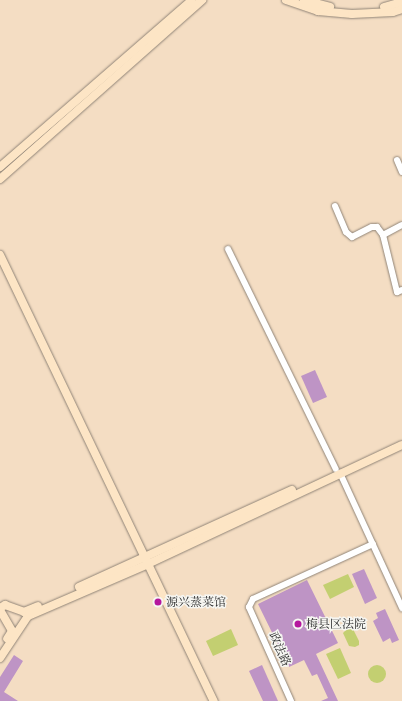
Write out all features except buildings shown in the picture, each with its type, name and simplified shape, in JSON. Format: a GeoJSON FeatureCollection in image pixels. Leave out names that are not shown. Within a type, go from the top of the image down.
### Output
{"type":"FeatureCollection","features":[{"type":"Feature","properties":{"kind":"street"},"geometry":{"type":"LineString","coordinates":[[2,164],[192,0]]}},
{"type":"Feature","properties":{"kind":"street"},"geometry":{"type":"LineString","coordinates":[[0,188],[1,179],[202,0]]}},
{"type":"Feature","properties":{"kind":"street"},"geometry":{"type":"LineString","coordinates":[[286,0],[318,11],[359,14],[393,12],[402,9]]}},
{"type":"Feature","properties":{"kind":"street"},"geometry":{"type":"LineString","coordinates":[[304,0],[321,6],[349,8],[391,7],[402,2]]}},
{"type":"Feature","properties":{"kind":"street"},"geometry":{"type":"LineString","coordinates":[[397,160],[402,172]]}},
{"type":"Feature","properties":{"kind":"street"},"geometry":{"type":"LineString","coordinates":[[335,206],[346,232],[352,237],[372,227],[377,227],[383,235],[397,292],[402,290]]}},
{"type":"Feature","properties":{"kind":"street"},"geometry":{"type":"LineString","coordinates":[[383,235],[402,225]]}},
{"type":"Feature","properties":{"kind":"street"},"geometry":{"type":"LineString","coordinates":[[228,248],[338,471],[402,608]]}},
{"type":"Feature","properties":{"kind":"street"},"geometry":{"type":"LineString","coordinates":[[0,255],[214,701]]}},
{"type":"Feature","properties":{"kind":"street"},"geometry":{"type":"LineString","coordinates":[[0,658],[28,616],[338,471],[402,439]]}},
{"type":"Feature","properties":{"kind":"street"},"geometry":{"type":"LineString","coordinates":[[338,471],[402,445]]}},
{"type":"Feature","properties":{"kind":"street","name":"政法路"},"geometry":{"type":"LineString","coordinates":[[291,701],[249,607],[253,600],[261,594],[373,544]]}},
{"type":"Feature","properties":{"kind":"street"},"geometry":{"type":"LineString","coordinates":[[0,649],[12,631],[0,609],[5,605],[24,612],[146,561]]}},
{"type":"Feature","properties":{"kind":"green space"},"geometry":{"type":"Polygon","coordinates":[[[348,574],[354,587],[330,599],[323,585],[348,574]]]}},
{"type":"Feature","properties":{"kind":"green space"},"geometry":{"type":"Polygon","coordinates":[[[349,627],[353,629],[359,641],[359,645],[355,647],[349,646],[343,633],[349,627]]]}},
{"type":"Feature","properties":{"kind":"green space"},"geometry":{"type":"Polygon","coordinates":[[[231,629],[238,645],[213,656],[206,641],[231,629]]]}},
{"type":"Feature","properties":{"kind":"green space"},"geometry":{"type":"Polygon","coordinates":[[[340,648],[351,673],[338,679],[326,654],[340,648]]]}},
{"type":"Feature","properties":{"kind":"green space"},"geometry":{"type":"Polygon","coordinates":[[[377,665],[383,668],[386,674],[383,680],[377,683],[371,680],[368,674],[371,668],[377,665]]]}},
{"type":"Feature","properties":{"kind":"place","name":"源兴蒸菜馆"},"geometry":{"type":"Point","coordinates":[158,602]}},
{"type":"Feature","properties":{"kind":"place","name":"梅县区法院"},"geometry":{"type":"Point","coordinates":[298,624]}}]}
